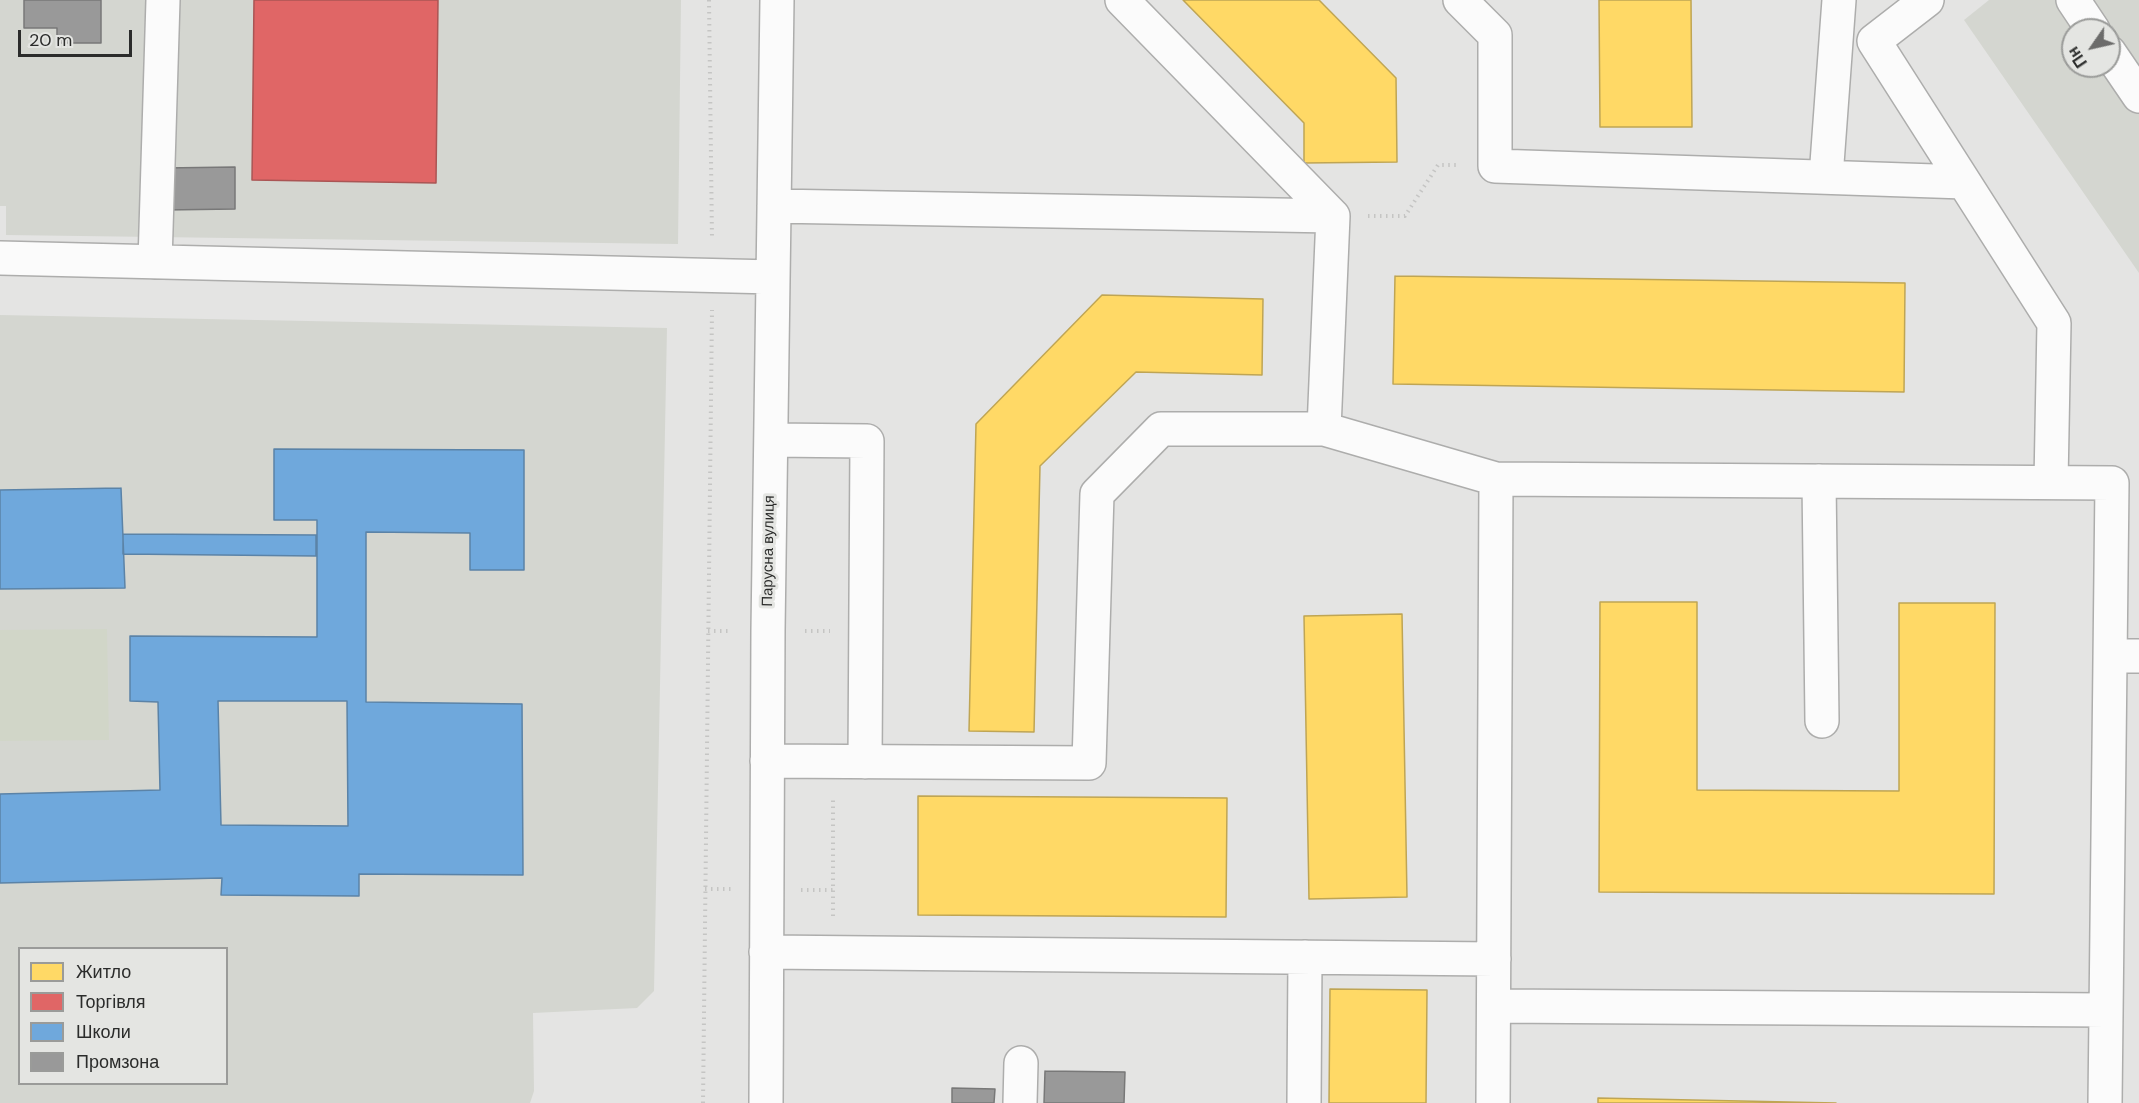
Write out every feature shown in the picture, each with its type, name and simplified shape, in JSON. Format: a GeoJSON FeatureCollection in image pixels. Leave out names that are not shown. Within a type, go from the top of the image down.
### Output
{"type":"FeatureCollection","features":[{"type":"Feature","properties":{"kind":"street"},"geometry":{"type":"LineString","coordinates":[[155,262],[163,0]]}},
{"type":"Feature","properties":{"kind":"street","name":"Парусна вулиця"},"geometry":{"type":"LineString","coordinates":[[766,1103],[767,761],[777,0]]}},
{"type":"Feature","properties":{"kind":"street"},"geometry":{"type":"LineString","coordinates":[[1122,0],[1333,216],[1324,429]]}},
{"type":"Feature","properties":{"kind":"street"},"geometry":{"type":"LineString","coordinates":[[1460,0],[1495,35],[1495,166],[1964,182]]}},
{"type":"Feature","properties":{"kind":"street"},"geometry":{"type":"LineString","coordinates":[[1826,177],[1839,0]]}},
{"type":"Feature","properties":{"kind":"street"},"geometry":{"type":"LineString","coordinates":[[1927,0],[1874,41],[2054,323],[2051,482]]}},
{"type":"Feature","properties":{"kind":"street"},"geometry":{"type":"LineString","coordinates":[[2073,0],[2086,18]]}},
{"type":"Feature","properties":{"kind":"street"},"geometry":{"type":"LineString","coordinates":[[2121,70],[2139,96]]}},
{"type":"Feature","properties":{"kind":"street"},"geometry":{"type":"LineString","coordinates":[[774,206],[1333,216]]}},
{"type":"Feature","properties":{"kind":"street"},"geometry":{"type":"LineString","coordinates":[[0,258],[773,276]]}},
{"type":"Feature","properties":{"kind":"street"},"geometry":{"type":"LineString","coordinates":[[767,761],[1089,764],[1097,494],[1161,429],[1324,429],[1496,479],[2112,483],[2125,656],[2106,1010],[2105,1103]]}},
{"type":"Feature","properties":{"kind":"street"},"geometry":{"type":"LineString","coordinates":[[771,440],[867,441],[865,762]]}},
{"type":"Feature","properties":{"kind":"street"},"geometry":{"type":"LineString","coordinates":[[1493,1103],[1496,479]]}},
{"type":"Feature","properties":{"kind":"street"},"geometry":{"type":"LineString","coordinates":[[1819,481],[1822,721]]}},
{"type":"Feature","properties":{"kind":"street"},"geometry":{"type":"LineString","coordinates":[[766,951],[1494,959]]}},
{"type":"Feature","properties":{"kind":"street"},"geometry":{"type":"LineString","coordinates":[[1304,1103],[1305,957]]}},
{"type":"Feature","properties":{"kind":"street"},"geometry":{"type":"LineString","coordinates":[[1494,1006],[2106,1010]]}},
{"type":"Feature","properties":{"kind":"street"},"geometry":{"type":"LineString","coordinates":[[1020,1103],[1021,1063]]}},
{"type":"Feature","properties":{"kind":"path"},"geometry":{"type":"LineString","coordinates":[[703,1103],[712,275],[709,0]]}},
{"type":"Feature","properties":{"kind":"path"},"geometry":{"type":"LineString","coordinates":[[1333,216],[1406,216],[1438,165],[1495,166]]}},
{"type":"Feature","properties":{"kind":"path"},"geometry":{"type":"LineString","coordinates":[[832,952],[833,762]]}},
{"type":"Feature","properties":{"kind":"shaded area"},"geometry":{"type":"Polygon","coordinates":[[[0,0],[681,0],[678,244],[6,235],[6,206],[0,206],[0,0]]]}},
{"type":"Feature","properties":{"kind":"shaded area"},"geometry":{"type":"Polygon","coordinates":[[[1989,0],[2139,0],[2139,273],[1964,20],[1989,0]]]}},
{"type":"Feature","properties":{"kind":"shaded area"},"geometry":{"type":"Polygon","coordinates":[[[0,315],[667,328],[654,991],[637,1008],[533,1013],[534,1091],[530,1103],[0,1103],[0,315]]]}},
{"type":"Feature","properties":{"kind":"shaded area"},"geometry":{"type":"Polygon","coordinates":[[[107,629],[109,740],[0,741],[0,630],[107,629]]]}},
{"type":"Feature","properties":{"kind":"building: Житло"},"geometry":{"type":"Polygon","coordinates":[[[1183,0],[1319,0],[1396,78],[1397,162],[1304,163],[1304,123],[1183,0]]]}},
{"type":"Feature","properties":{"kind":"building: Житло"},"geometry":{"type":"Polygon","coordinates":[[[1599,0],[1691,0],[1692,127],[1600,127],[1599,0]]]}},
{"type":"Feature","properties":{"kind":"building: Житло"},"geometry":{"type":"Polygon","coordinates":[[[1395,276],[1905,283],[1904,392],[1393,384],[1395,276]]]}},
{"type":"Feature","properties":{"kind":"building: Житло"},"geometry":{"type":"Polygon","coordinates":[[[1102,295],[1263,299],[1262,375],[1136,372],[1040,466],[1034,732],[969,731],[976,424],[1102,295]]]}},
{"type":"Feature","properties":{"kind":"building: Житло"},"geometry":{"type":"Polygon","coordinates":[[[1600,602],[1697,602],[1697,790],[1899,791],[1899,603],[1995,603],[1994,894],[1599,892],[1600,602]]]}},
{"type":"Feature","properties":{"kind":"building: Житло"},"geometry":{"type":"Polygon","coordinates":[[[1402,614],[1407,897],[1309,899],[1304,616],[1402,614]]]}},
{"type":"Feature","properties":{"kind":"building: Житло"},"geometry":{"type":"Polygon","coordinates":[[[918,796],[1227,798],[1226,917],[918,915],[918,796]]]}},
{"type":"Feature","properties":{"kind":"building: Житло"},"geometry":{"type":"Polygon","coordinates":[[[1330,989],[1427,990],[1426,1103],[1329,1103],[1330,989]]]}},
{"type":"Feature","properties":{"kind":"building: Житло"},"geometry":{"type":"Polygon","coordinates":[[[1598,1098],[1836,1103],[1598,1103],[1598,1098]]]}},
{"type":"Feature","properties":{"kind":"building: Торгівля"},"geometry":{"type":"Polygon","coordinates":[[[254,0],[438,0],[436,183],[252,180],[254,0]]]}},
{"type":"Feature","properties":{"kind":"building: Школи"},"geometry":{"type":"Polygon","coordinates":[[[274,449],[524,450],[524,570],[470,570],[470,533],[366,532],[366,702],[522,704],[523,875],[359,874],[359,896],[221,895],[222,878],[0,883],[0,794],[160,790],[158,702],[130,701],[130,636],[317,637],[317,520],[274,520],[274,449]],[[218,701],[221,825],[348,826],[347,701],[218,701]]]}},
{"type":"Feature","properties":{"kind":"building: Школи"},"geometry":{"type":"Polygon","coordinates":[[[121,488],[125,588],[0,589],[0,490],[121,488]]]}},
{"type":"Feature","properties":{"kind":"building: Школи"},"geometry":{"type":"Polygon","coordinates":[[[123,534],[316,535],[316,556],[123,554],[123,534]]]}},
{"type":"Feature","properties":{"kind":"building: Промзона"},"geometry":{"type":"Polygon","coordinates":[[[24,0],[101,0],[101,43],[57,43],[57,28],[24,28],[24,0]]]}},
{"type":"Feature","properties":{"kind":"building: Промзона"},"geometry":{"type":"Polygon","coordinates":[[[235,167],[235,209],[164,210],[164,168],[235,167]]]}},
{"type":"Feature","properties":{"kind":"building: Промзона"},"geometry":{"type":"Polygon","coordinates":[[[1045,1071],[1125,1072],[1124,1103],[1044,1103],[1045,1071]]]}},
{"type":"Feature","properties":{"kind":"building: Промзона"},"geometry":{"type":"Polygon","coordinates":[[[952,1088],[995,1089],[994,1103],[952,1103],[952,1088]]]}}]}
